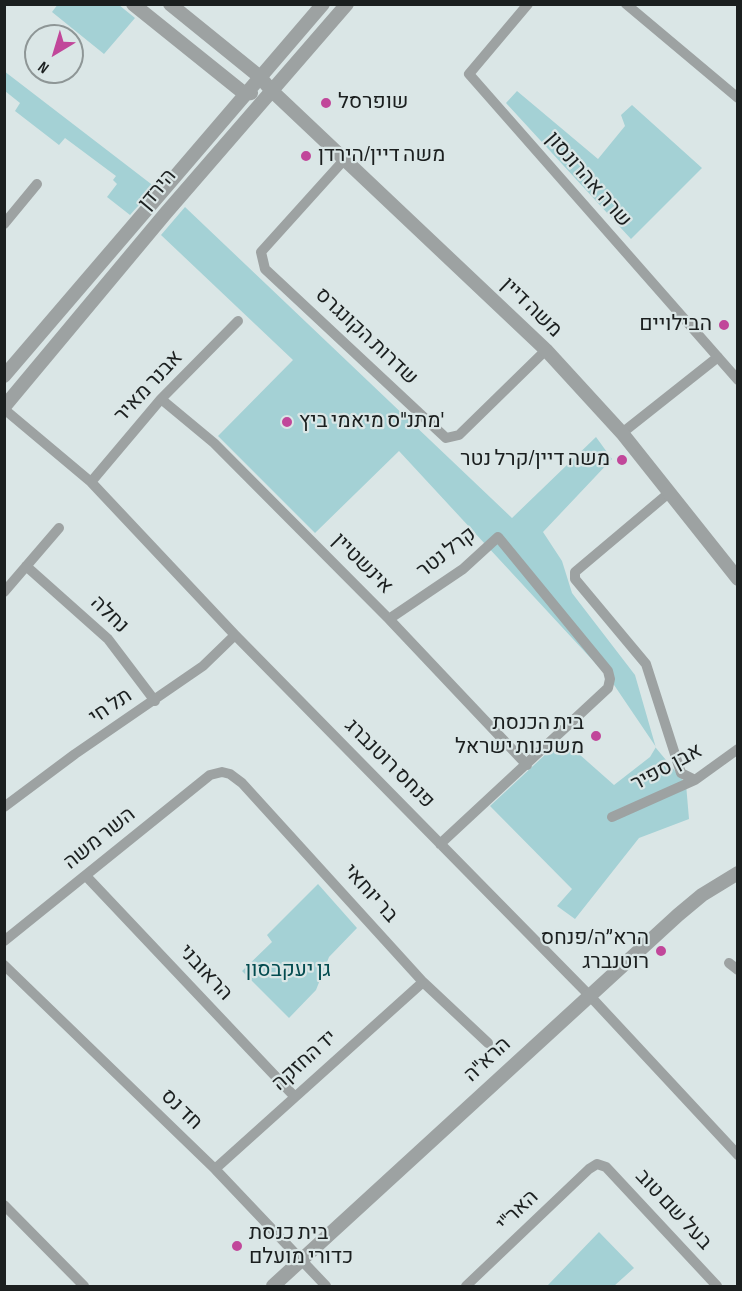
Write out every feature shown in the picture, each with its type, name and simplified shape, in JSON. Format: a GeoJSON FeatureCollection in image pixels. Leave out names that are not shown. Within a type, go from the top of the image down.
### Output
{"type":"FeatureCollection","features":[{"type":"Feature","properties":{"kind":"street"},"geometry":{"type":"LineString","coordinates":[[133,4],[244,94],[271,90]]}},
{"type":"Feature","properties":{"kind":"street","name":"משה דיין"},"geometry":{"type":"LineString","coordinates":[[170,4],[260,77],[344,160],[546,350],[622,433],[738,579]]}},
{"type":"Feature","properties":{"kind":"street","name":"הירדן"},"geometry":{"type":"LineString","coordinates":[[4,376],[323,4]]}},
{"type":"Feature","properties":{"kind":"street","name":"הירדן"},"geometry":{"type":"LineString","coordinates":[[4,408],[271,90],[347,4]]}},
{"type":"Feature","properties":{"kind":"street","name":"שרה אהרונסון"},"geometry":{"type":"LineString","coordinates":[[528,4],[469,74],[738,380]]}},
{"type":"Feature","properties":{"kind":"street"},"geometry":{"type":"LineString","coordinates":[[626,4],[738,98]]}},
{"type":"Feature","properties":{"kind":"street","name":"שדרות הקונגרס"},"geometry":{"type":"LineString","coordinates":[[344,160],[261,252],[265,269],[273,277],[446,438],[459,435],[546,350]]}},
{"type":"Feature","properties":{"kind":"street"},"geometry":{"type":"LineString","coordinates":[[4,224],[37,184]]}},
{"type":"Feature","properties":{"kind":"street","name":"אבנר מאיר"},"geometry":{"type":"LineString","coordinates":[[91,482],[161,399],[238,321]]}},
{"type":"Feature","properties":{"kind":"street"},"geometry":{"type":"LineString","coordinates":[[622,433],[718,357]]}},
{"type":"Feature","properties":{"kind":"street","name":"אינשטיין"},"geometry":{"type":"LineString","coordinates":[[161,399],[214,443],[389,619],[527,765]]}},
{"type":"Feature","properties":{"kind":"street","name":"פנחס רוטנברג"},"geometry":{"type":"LineString","coordinates":[[4,408],[91,482],[235,635],[589,995],[738,1155]]}},
{"type":"Feature","properties":{"kind":"street"},"geometry":{"type":"LineString","coordinates":[[670,492],[574,572],[575,579],[646,664],[681,773],[695,780]]}},
{"type":"Feature","properties":{"kind":"street"},"geometry":{"type":"LineString","coordinates":[[4,592],[59,528]]}},
{"type":"Feature","properties":{"kind":"street","name":"קרל נטר"},"geometry":{"type":"LineString","coordinates":[[389,619],[462,569],[498,537],[608,670],[610,679],[608,688],[527,765]]}},
{"type":"Feature","properties":{"kind":"street","name":"נחלה"},"geometry":{"type":"LineString","coordinates":[[26,566],[108,639],[155,701]]}},
{"type":"Feature","properties":{"kind":"street","name":"תל חי"},"geometry":{"type":"LineString","coordinates":[[4,807],[75,754],[155,701],[202,666],[235,635]]}},
{"type":"Feature","properties":{"kind":"street","name":"אבן ספיר"},"geometry":{"type":"LineString","coordinates":[[612,817],[695,780],[738,749]]}},
{"type":"Feature","properties":{"kind":"street"},"geometry":{"type":"LineString","coordinates":[[440,844],[527,765]]}},
{"type":"Feature","properties":{"kind":"street","name":"השר משה"},"geometry":{"type":"LineString","coordinates":[[4,941],[210,775],[222,772]]}},
{"type":"Feature","properties":{"kind":"street","name":"בר יוחאי"},"geometry":{"type":"LineString","coordinates":[[222,772],[230,774],[242,783],[423,982],[488,1043]]}},
{"type":"Feature","properties":{"kind":"street","name":"הרא\"ה"},"geometry":{"type":"LineString","coordinates":[[273,1287],[589,995],[702,895],[738,873]]}},
{"type":"Feature","properties":{"kind":"street","name":"הראובני"},"geometry":{"type":"LineString","coordinates":[[86,876],[295,1096]]}},
{"type":"Feature","properties":{"kind":"street","name":"חד נס"},"geometry":{"type":"LineString","coordinates":[[4,964],[215,1169],[327,1287]]}},
{"type":"Feature","properties":{"kind":"street","name":"יד החזקה"},"geometry":{"type":"LineString","coordinates":[[215,1169],[423,982]]}},
{"type":"Feature","properties":{"kind":"street","name":"האר\"י"},"geometry":{"type":"LineString","coordinates":[[466,1287],[589,1169],[597,1164]]}},
{"type":"Feature","properties":{"kind":"street","name":"בעל שם טוב"},"geometry":{"type":"LineString","coordinates":[[597,1164],[606,1167],[717,1287]]}},
{"type":"Feature","properties":{"kind":"street"},"geometry":{"type":"LineString","coordinates":[[4,1205],[84,1287]]}},
{"type":"Feature","properties":{"kind":"street"},"geometry":{"type":"LineString","coordinates":[[476,1278],[484,1287]]}},
{"type":"Feature","properties":{"kind":"green space"},"geometry":{"type":"Polygon","coordinates":[[[58,4],[119,5],[135,18],[104,54],[84,38],[84,24],[67,24],[52,12],[58,4]]]}},
{"type":"Feature","properties":{"kind":"green space"},"geometry":{"type":"Polygon","coordinates":[[[4,71],[155,187],[130,215],[107,197],[117,184],[113,180],[116,176],[65,138],[59,145],[15,111],[20,103],[5,91],[4,71]]]}},
{"type":"Feature","properties":{"kind":"green space"},"geometry":{"type":"Polygon","coordinates":[[[517,91],[598,159],[625,126],[621,115],[632,105],[702,168],[631,239],[506,103],[517,91]]]}},
{"type":"Feature","properties":{"kind":"green space"},"geometry":{"type":"Polygon","coordinates":[[[185,207],[512,518],[596,437],[612,459],[543,532],[562,561],[572,593],[635,675],[655,746],[610,679],[399,451],[315,533],[218,436],[293,360],[161,235],[185,207]]]}},
{"type":"Feature","properties":{"kind":"green space"},"geometry":{"type":"Polygon","coordinates":[[[562,739],[614,785],[650,757],[656,747],[686,784],[689,819],[639,838],[575,919],[557,906],[572,889],[490,806],[562,739]]]}},
{"type":"Feature","properties":{"kind":"green space","name":"גן יעקבסון"},"geometry":{"type":"Polygon","coordinates":[[[318,884],[357,928],[329,957],[316,990],[289,1018],[242,971],[272,942],[267,935],[318,884]]]}},
{"type":"Feature","properties":{"kind":"green space"},"geometry":{"type":"Polygon","coordinates":[[[599,1232],[634,1268],[614,1286],[548,1285],[599,1232]]]}},
{"type":"Feature","properties":{"kind":"place","name":"שופרסל"},"geometry":{"type":"Point","coordinates":[326,103]}},
{"type":"Feature","properties":{"kind":"place","name":"משה דיין/הירדן"},"geometry":{"type":"Point","coordinates":[306,156]}},
{"type":"Feature","properties":{"kind":"place","name":"הבילויים"},"geometry":{"type":"Point","coordinates":[724,325]}},
{"type":"Feature","properties":{"kind":"place","name":"מתנ\"ס מיאמי ביץ'"},"geometry":{"type":"Point","coordinates":[287,422]}},
{"type":"Feature","properties":{"kind":"place","name":"משה דיין/קרל נטר"},"geometry":{"type":"Point","coordinates":[622,460]}},
{"type":"Feature","properties":{"kind":"place","name":"בית הכנסת משכנות ישראל"},"geometry":{"type":"Point","coordinates":[596,736]}},
{"type":"Feature","properties":{"kind":"place","name":"הרא״ה/פנחס רוטנברג"},"geometry":{"type":"Point","coordinates":[661,951]}},
{"type":"Feature","properties":{"kind":"place","name":"בית כנסת כדורי מועלם"},"geometry":{"type":"Point","coordinates":[237,1246]}}]}
